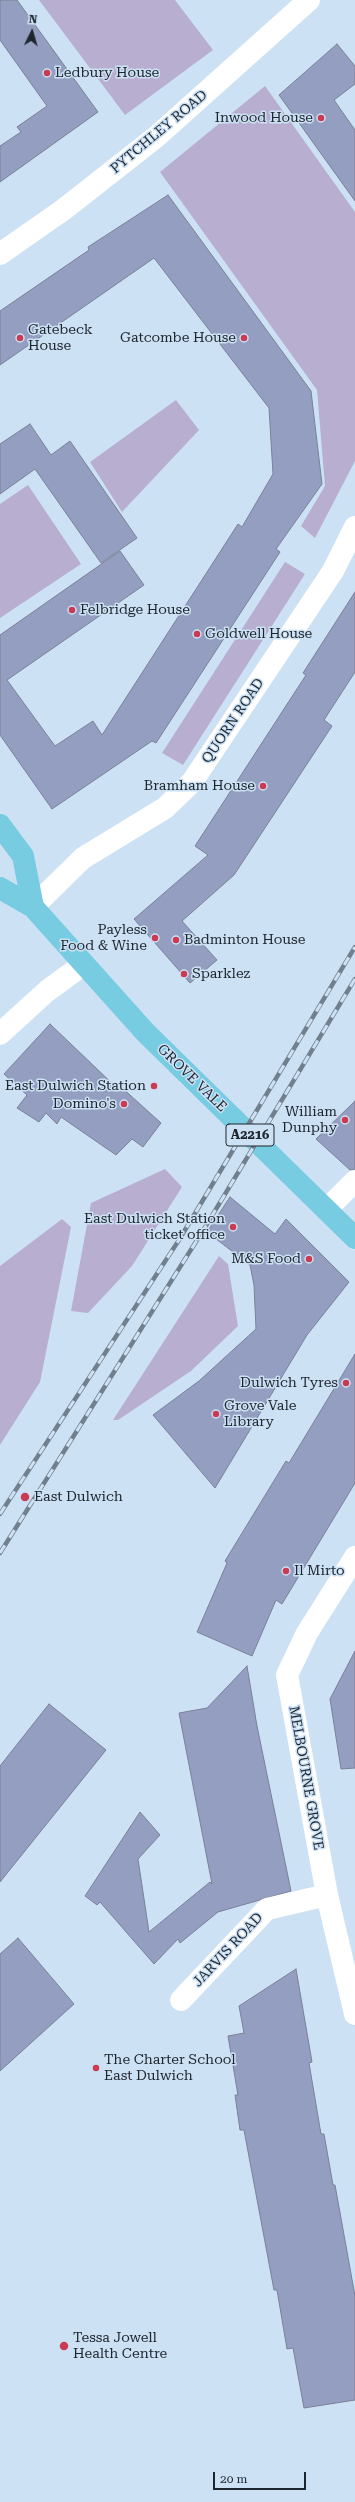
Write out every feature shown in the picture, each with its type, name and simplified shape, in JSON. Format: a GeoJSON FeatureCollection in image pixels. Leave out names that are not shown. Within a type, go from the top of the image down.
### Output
{"type":"FeatureCollection","features":[{"type":"Feature","properties":{"kind":"main road"},"geometry":{"type":"LineString","coordinates":[[0,825],[23,856],[33,907]]}},
{"type":"Feature","properties":{"kind":"main road","name":"A2216"},"geometry":{"type":"LineString","coordinates":[[0,888],[33,907],[84,964]]}},
{"type":"Feature","properties":{"kind":"main road","name":"GROVE VALE"},"geometry":{"type":"LineString","coordinates":[[84,964],[145,1032],[182,1070],[326,1208],[355,1238]]}},
{"type":"Feature","properties":{"kind":"street","name":"PYTCHLEY ROAD"},"geometry":{"type":"LineString","coordinates":[[0,254],[63,210],[156,137],[310,0]]}},
{"type":"Feature","properties":{"kind":"street","name":"QUORN ROAD"},"geometry":{"type":"LineString","coordinates":[[33,907],[83,858],[165,808],[192,782],[334,571],[355,528]]}},
{"type":"Feature","properties":{"kind":"street"},"geometry":{"type":"LineString","coordinates":[[0,1034],[47,991],[84,964]]}},
{"type":"Feature","properties":{"kind":"street"},"geometry":{"type":"LineString","coordinates":[[326,1208],[355,1181]]}},
{"type":"Feature","properties":{"kind":"street","name":"MELBOURNE GROVE"},"geometry":{"type":"LineString","coordinates":[[355,1557],[308,1633],[287,1675],[327,1895],[355,2014]]}},
{"type":"Feature","properties":{"kind":"street","name":"JARVIS ROAD"},"geometry":{"type":"LineString","coordinates":[[181,2000],[267,1909],[327,1895]]}},
{"type":"Feature","properties":{"kind":"shaded area"},"geometry":{"type":"Polygon","coordinates":[[[39,0],[175,0],[213,50],[125,115],[39,0]]]}},
{"type":"Feature","properties":{"kind":"shaded area"},"geometry":{"type":"Polygon","coordinates":[[[265,86],[355,212],[355,461],[315,538],[301,526],[325,486],[317,390],[160,172],[265,86]]]}},
{"type":"Feature","properties":{"kind":"shaded area"},"geometry":{"type":"Polygon","coordinates":[[[176,400],[199,430],[122,512],[90,462],[176,400]]]}},
{"type":"Feature","properties":{"kind":"shaded area"},"geometry":{"type":"Polygon","coordinates":[[[28,485],[81,564],[0,618],[0,504],[28,485]]]}},
{"type":"Feature","properties":{"kind":"shaded area"},"geometry":{"type":"Polygon","coordinates":[[[285,562],[305,574],[183,765],[162,753],[285,562]]]}},
{"type":"Feature","properties":{"kind":"shaded area"},"geometry":{"type":"Polygon","coordinates":[[[165,1169],[182,1187],[132,1266],[88,1313],[71,1311],[91,1203],[165,1169]]]}},
{"type":"Feature","properties":{"kind":"shaded area"},"geometry":{"type":"Polygon","coordinates":[[[62,1219],[71,1227],[40,1382],[0,1445],[0,1266],[62,1219]]]}},
{"type":"Feature","properties":{"kind":"shaded area"},"geometry":{"type":"Polygon","coordinates":[[[219,1256],[228,1264],[238,1326],[191,1371],[118,1420],[113,1420],[219,1256]]]}},
{"type":"Feature","properties":{"kind":"building","name":"Ledbury House"},"geometry":{"type":"Polygon","coordinates":[[[0,0],[17,0],[98,112],[0,182],[0,146],[21,132],[17,127],[47,106],[0,40],[0,0]]]}},
{"type":"Feature","properties":{"kind":"building","name":"Inwood House"},"geometry":{"type":"Polygon","coordinates":[[[337,44],[355,66],[355,84],[334,100],[355,130],[355,201],[279,95],[337,44]]]}},
{"type":"Feature","properties":{"kind":"building"},"geometry":{"type":"Polygon","coordinates":[[[168,195],[311,391],[322,484],[276,549],[280,552],[156,743],[152,741],[52,809],[0,735],[0,635],[120,551],[144,585],[7,680],[55,746],[93,721],[102,735],[238,524],[242,527],[273,474],[269,408],[154,258],[0,365],[0,311],[89,250],[88,247],[168,195]]]}},
{"type":"Feature","properties":{"kind":"building"},"geometry":{"type":"Polygon","coordinates":[[[30,424],[51,455],[70,441],[137,538],[101,563],[35,469],[0,494],[0,444],[30,424]]]}},
{"type":"Feature","properties":{"kind":"building"},"geometry":{"type":"Polygon","coordinates":[[[355,592],[355,672],[324,720],[332,726],[234,875],[182,921],[217,960],[190,983],[134,919],[208,855],[195,846],[306,675],[303,673],[355,592]]]}},
{"type":"Feature","properties":{"kind":"building"},"geometry":{"type":"Polygon","coordinates":[[[50,1024],[118,1089],[120,1086],[161,1123],[143,1147],[132,1139],[116,1155],[61,1117],[57,1124],[46,1113],[39,1122],[17,1108],[27,1095],[4,1074],[50,1024]]]}},
{"type":"Feature","properties":{"kind":"building","name":"William Dunphy"},"geometry":{"type":"Polygon","coordinates":[[[355,1101],[355,1169],[350,1170],[316,1139],[355,1101]]]}},
{"type":"Feature","properties":{"kind":"building"},"geometry":{"type":"Polygon","coordinates":[[[230,1197],[275,1234],[286,1219],[349,1282],[307,1335],[215,1488],[153,1415],[199,1381],[256,1329],[254,1285],[250,1265],[207,1232],[230,1197]]]}},
{"type":"Feature","properties":{"kind":"building"},"geometry":{"type":"Polygon","coordinates":[[[355,1354],[355,1483],[282,1604],[276,1600],[252,1656],[197,1632],[227,1563],[225,1561],[286,1461],[289,1463],[355,1354]]]}},
{"type":"Feature","properties":{"kind":"building"},"geometry":{"type":"Polygon","coordinates":[[[355,1651],[355,1768],[341,1769],[330,1699],[355,1651]]]}},
{"type":"Feature","properties":{"kind":"building"},"geometry":{"type":"Polygon","coordinates":[[[247,1666],[257,1726],[291,1891],[218,1912],[180,1943],[178,1939],[154,1964],[100,1902],[97,1905],[85,1896],[140,1812],[160,1835],[138,1859],[149,1932],[210,1882],[212,1884],[179,1713],[207,1708],[247,1666]]]}},
{"type":"Feature","properties":{"kind":"building"},"geometry":{"type":"Polygon","coordinates":[[[49,1704],[106,1750],[0,1882],[0,1766],[49,1704]]]}},
{"type":"Feature","properties":{"kind":"building"},"geometry":{"type":"Polygon","coordinates":[[[18,1938],[74,2004],[0,2071],[0,1954],[18,1938]]]}},
{"type":"Feature","properties":{"kind":"building"},"geometry":{"type":"Polygon","coordinates":[[[296,1969],[312,2062],[309,2063],[321,2134],[324,2134],[333,2185],[335,2185],[355,2296],[355,2400],[304,2408],[293,2348],[287,2349],[277,2290],[274,2290],[244,2130],[240,2130],[235,2095],[238,2095],[228,2036],[244,2033],[239,2006],[296,1969]]]}},
{"type":"Feature","properties":{"kind":"railway"},"geometry":{"type":"LineString","coordinates":[[0,1514],[179,1240],[355,947]]}},
{"type":"Feature","properties":{"kind":"railway"},"geometry":{"type":"LineString","coordinates":[[0,1553],[204,1229],[355,979]]}},
{"type":"Feature","properties":{"kind":"place","name":"Ledbury House"},"geometry":{"type":"Point","coordinates":[47,73]}},
{"type":"Feature","properties":{"kind":"place","name":"Inwood House"},"geometry":{"type":"Point","coordinates":[321,118]}},
{"type":"Feature","properties":{"kind":"place","name":"Gatebeck House"},"geometry":{"type":"Point","coordinates":[20,338]}},
{"type":"Feature","properties":{"kind":"place","name":"Gatcombe House"},"geometry":{"type":"Point","coordinates":[244,338]}},
{"type":"Feature","properties":{"kind":"place","name":"Felbridge House"},"geometry":{"type":"Point","coordinates":[72,610]}},
{"type":"Feature","properties":{"kind":"place","name":"Goldwell House"},"geometry":{"type":"Point","coordinates":[197,634]}},
{"type":"Feature","properties":{"kind":"place","name":"Bramham House"},"geometry":{"type":"Point","coordinates":[263,786]}},
{"type":"Feature","properties":{"kind":"place","name":"Payless Food & Wine"},"geometry":{"type":"Point","coordinates":[155,938]}},
{"type":"Feature","properties":{"kind":"place","name":"Badminton House"},"geometry":{"type":"Point","coordinates":[176,940]}},
{"type":"Feature","properties":{"kind":"place","name":"Sparklez"},"geometry":{"type":"Point","coordinates":[184,974]}},
{"type":"Feature","properties":{"kind":"place","name":"East Dulwich Station"},"geometry":{"type":"Point","coordinates":[154,1086]}},
{"type":"Feature","properties":{"kind":"place","name":"Domino's"},"geometry":{"type":"Point","coordinates":[124,1104]}},
{"type":"Feature","properties":{"kind":"place","name":"William Dunphy"},"geometry":{"type":"Point","coordinates":[345,1120]}},
{"type":"Feature","properties":{"kind":"place","name":"East Dulwich Station ticket office"},"geometry":{"type":"Point","coordinates":[233,1227]}},
{"type":"Feature","properties":{"kind":"place","name":"M&S Food"},"geometry":{"type":"Point","coordinates":[309,1259]}},
{"type":"Feature","properties":{"kind":"place","name":"Dulwich Tyres"},"geometry":{"type":"Point","coordinates":[346,1383]}},
{"type":"Feature","properties":{"kind":"place","name":"Grove Vale Library"},"geometry":{"type":"Point","coordinates":[216,1414]}},
{"type":"Feature","properties":{"kind":"place","name":"East Dulwich"},"geometry":{"type":"Point","coordinates":[25,1497]}},
{"type":"Feature","properties":{"kind":"place","name":"Il Mirto"},"geometry":{"type":"Point","coordinates":[286,1571]}},
{"type":"Feature","properties":{"kind":"place","name":"The Charter School East Dulwich"},"geometry":{"type":"Point","coordinates":[96,2068]}},
{"type":"Feature","properties":{"kind":"place","name":"Tessa Jowell Health Centre"},"geometry":{"type":"Point","coordinates":[64,2346]}}]}
